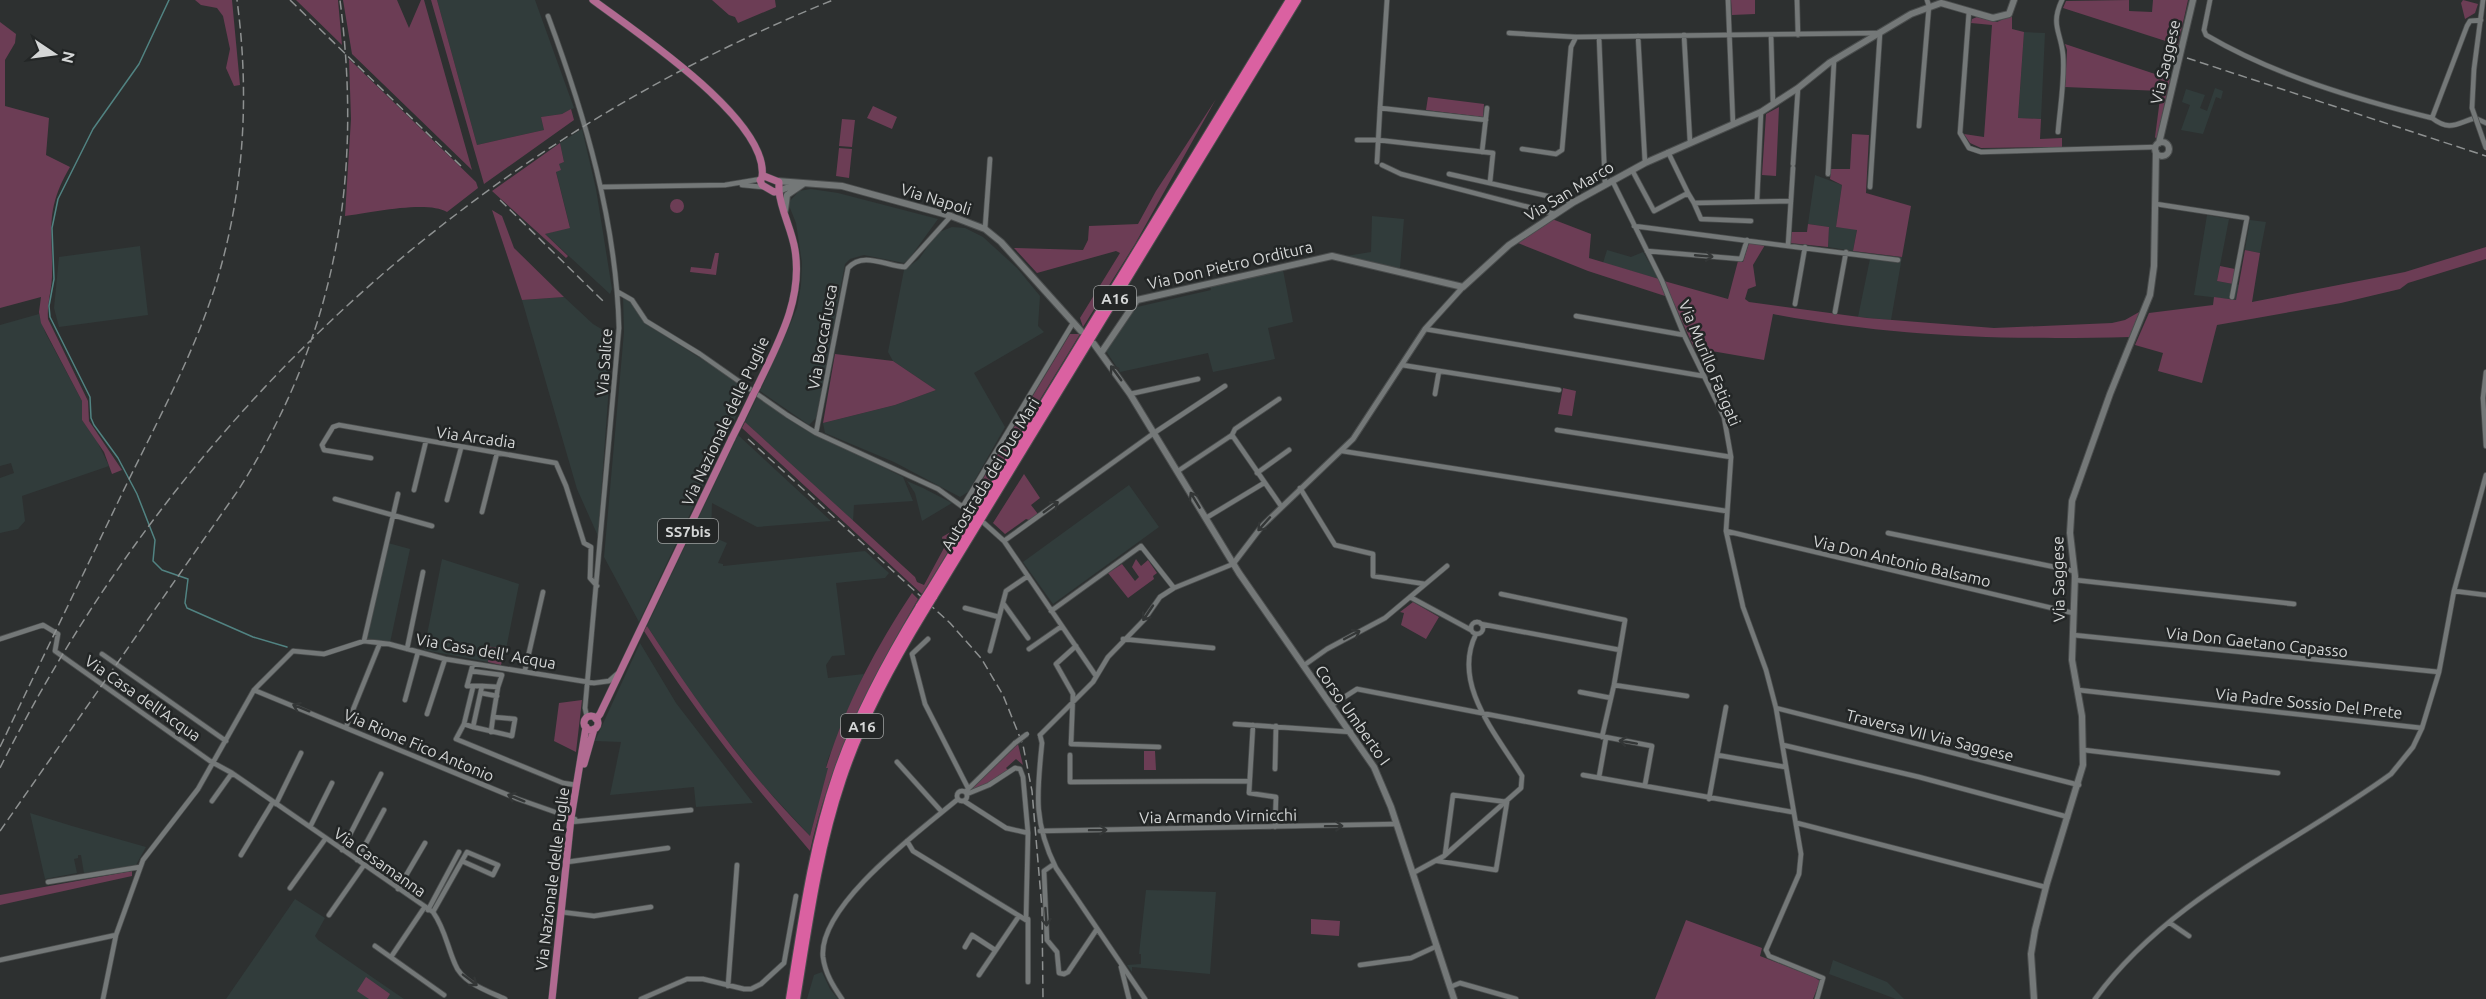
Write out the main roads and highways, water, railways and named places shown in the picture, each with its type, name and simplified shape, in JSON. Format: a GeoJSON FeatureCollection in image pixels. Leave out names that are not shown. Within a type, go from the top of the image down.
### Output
{"type":"FeatureCollection","features":[{"type":"Feature","properties":{"kind":"highway","name":"Autostrada dei Due Mari"},"geometry":{"type":"LineString","coordinates":[[931,594],[1290,0]]}},
{"type":"Feature","properties":{"kind":"highway","name":"Autostrada dei Due Mari"},"geometry":{"type":"LineString","coordinates":[[790,999],[819,848],[836,776],[857,722],[886,662],[931,594],[1297,0]]}},
{"type":"Feature","properties":{"kind":"highway","name":"Autostrada dei Due Mari"},"geometry":{"type":"LineString","coordinates":[[796,999],[815,871]]}},
{"type":"Feature","properties":{"kind":"main road"},"geometry":{"type":"LineString","coordinates":[[593,0],[718,98],[747,134],[760,160],[774,180],[774,190],[760,184],[760,160]]}},
{"type":"Feature","properties":{"kind":"main road"},"geometry":{"type":"LineString","coordinates":[[1928,3],[1941,3],[1998,19],[2009,14],[2014,0]]}},
{"type":"Feature","properties":{"kind":"main road","name":"Via Saggese"},"geometry":{"type":"LineString","coordinates":[[2157,147],[2163,130],[2192,0]]}},
{"type":"Feature","properties":{"kind":"main road","name":"Via San Marco"},"geometry":{"type":"LineString","coordinates":[[1463,287],[1509,245],[1574,202],[1645,163],[1761,112],[1798,88],[1834,60],[1928,3]]}},
{"type":"Feature","properties":{"kind":"main road"},"geometry":{"type":"LineString","coordinates":[[2158,165],[2163,156],[2169,152],[2163,130]]}},
{"type":"Feature","properties":{"kind":"main road"},"geometry":{"type":"LineString","coordinates":[[2157,147],[2168,145]]}},
{"type":"Feature","properties":{"kind":"main road"},"geometry":{"type":"LineString","coordinates":[[2157,147],[2163,156]]}},
{"type":"Feature","properties":{"kind":"main road"},"geometry":{"type":"LineString","coordinates":[[2157,147],[2158,165]]}},
{"type":"Feature","properties":{"kind":"main road","name":"Via Saggese"},"geometry":{"type":"LineString","coordinates":[[2034,999],[2031,954],[2045,887],[2079,785],[2084,750],[2078,690],[2072,660],[2074,571],[2070,533],[2075,488],[2150,295],[2158,165]]}},
{"type":"Feature","properties":{"kind":"main road"},"geometry":{"type":"LineString","coordinates":[[761,178],[774,180]]}},
{"type":"Feature","properties":{"kind":"main road","name":"Via Napoli"},"geometry":{"type":"LineString","coordinates":[[774,180],[842,186],[951,216],[985,229],[1001,242],[1082,332]]}},
{"type":"Feature","properties":{"kind":"main road"},"geometry":{"type":"LineString","coordinates":[[786,213],[787,195],[807,183]]}},
{"type":"Feature","properties":{"kind":"main road","name":"Via Napoli"},"geometry":{"type":"LineString","coordinates":[[774,190],[807,183]]}},
{"type":"Feature","properties":{"kind":"main road","name":"Via Nazionale delle Puglie"},"geometry":{"type":"LineString","coordinates":[[596,719],[788,321],[795,292],[796,256],[786,213],[774,190]]}},
{"type":"Feature","properties":{"kind":"main road","name":"Via Nazionale delle Puglie"},"geometry":{"type":"LineString","coordinates":[[774,190],[788,224]]}},
{"type":"Feature","properties":{"kind":"main road","name":"Via Don Pietro Orditura"},"geometry":{"type":"LineString","coordinates":[[1101,353],[1137,300],[1332,256],[1463,287]]}},
{"type":"Feature","properties":{"kind":"main road"},"geometry":{"type":"LineString","coordinates":[[1094,344],[1101,353]]}},
{"type":"Feature","properties":{"kind":"main road","name":"Corso Umberto I"},"geometry":{"type":"LineString","coordinates":[[1101,353],[1130,394],[1233,564],[1374,767],[1413,873],[1454,999]]}},
{"type":"Feature","properties":{"kind":"main road","name":"SS7bis"},"geometry":{"type":"LineString","coordinates":[[588,717],[596,719],[597,724],[590,728],[584,722],[588,717]]}},
{"type":"Feature","properties":{"kind":"main road","name":"Via Nazionale delle Puglie"},"geometry":{"type":"LineString","coordinates":[[554,999],[576,785],[590,728]]}},
{"type":"Feature","properties":{"kind":"main road","name":"Via Nazionale delle Puglie"},"geometry":{"type":"LineString","coordinates":[[573,820],[590,728]]}},
{"type":"Feature","properties":{"kind":"waterway"},"geometry":{"type":"LineString","coordinates":[[169,0],[139,64],[93,129],[58,199],[52,228],[54,279],[49,306],[50,317],[90,397],[91,418],[94,425],[118,458],[137,494],[155,540],[153,561],[162,570],[188,579],[185,603],[187,608],[253,637],[287,647]]}},
{"type":"Feature","properties":{"kind":"railway"},"geometry":{"type":"LineString","coordinates":[[0,747],[170,396],[195,342],[215,287],[232,217],[242,145],[243,73],[237,0]]}},
{"type":"Feature","properties":{"kind":"railway"},"geometry":{"type":"LineString","coordinates":[[290,0],[461,166]]}},
{"type":"Feature","properties":{"kind":"railway"},"geometry":{"type":"LineString","coordinates":[[0,831],[239,489],[272,431],[299,373],[320,314],[335,254],[344,193],[348,130],[346,66],[340,0]]}},
{"type":"Feature","properties":{"kind":"railway"},"geometry":{"type":"LineString","coordinates":[[0,768],[72,640],[153,520],[245,409],[346,307],[455,215],[573,133],[699,61],[833,0]]}},
{"type":"Feature","properties":{"kind":"railway"},"geometry":{"type":"LineString","coordinates":[[2187,58],[2486,156]]}},
{"type":"Feature","properties":{"kind":"railway"},"geometry":{"type":"LineString","coordinates":[[500,200],[603,301]]}},
{"type":"Feature","properties":{"kind":"railway"},"geometry":{"type":"LineString","coordinates":[[748,439],[950,623],[981,658],[1003,695],[1023,745],[1032,791],[1042,909],[1043,999]]}}]}
